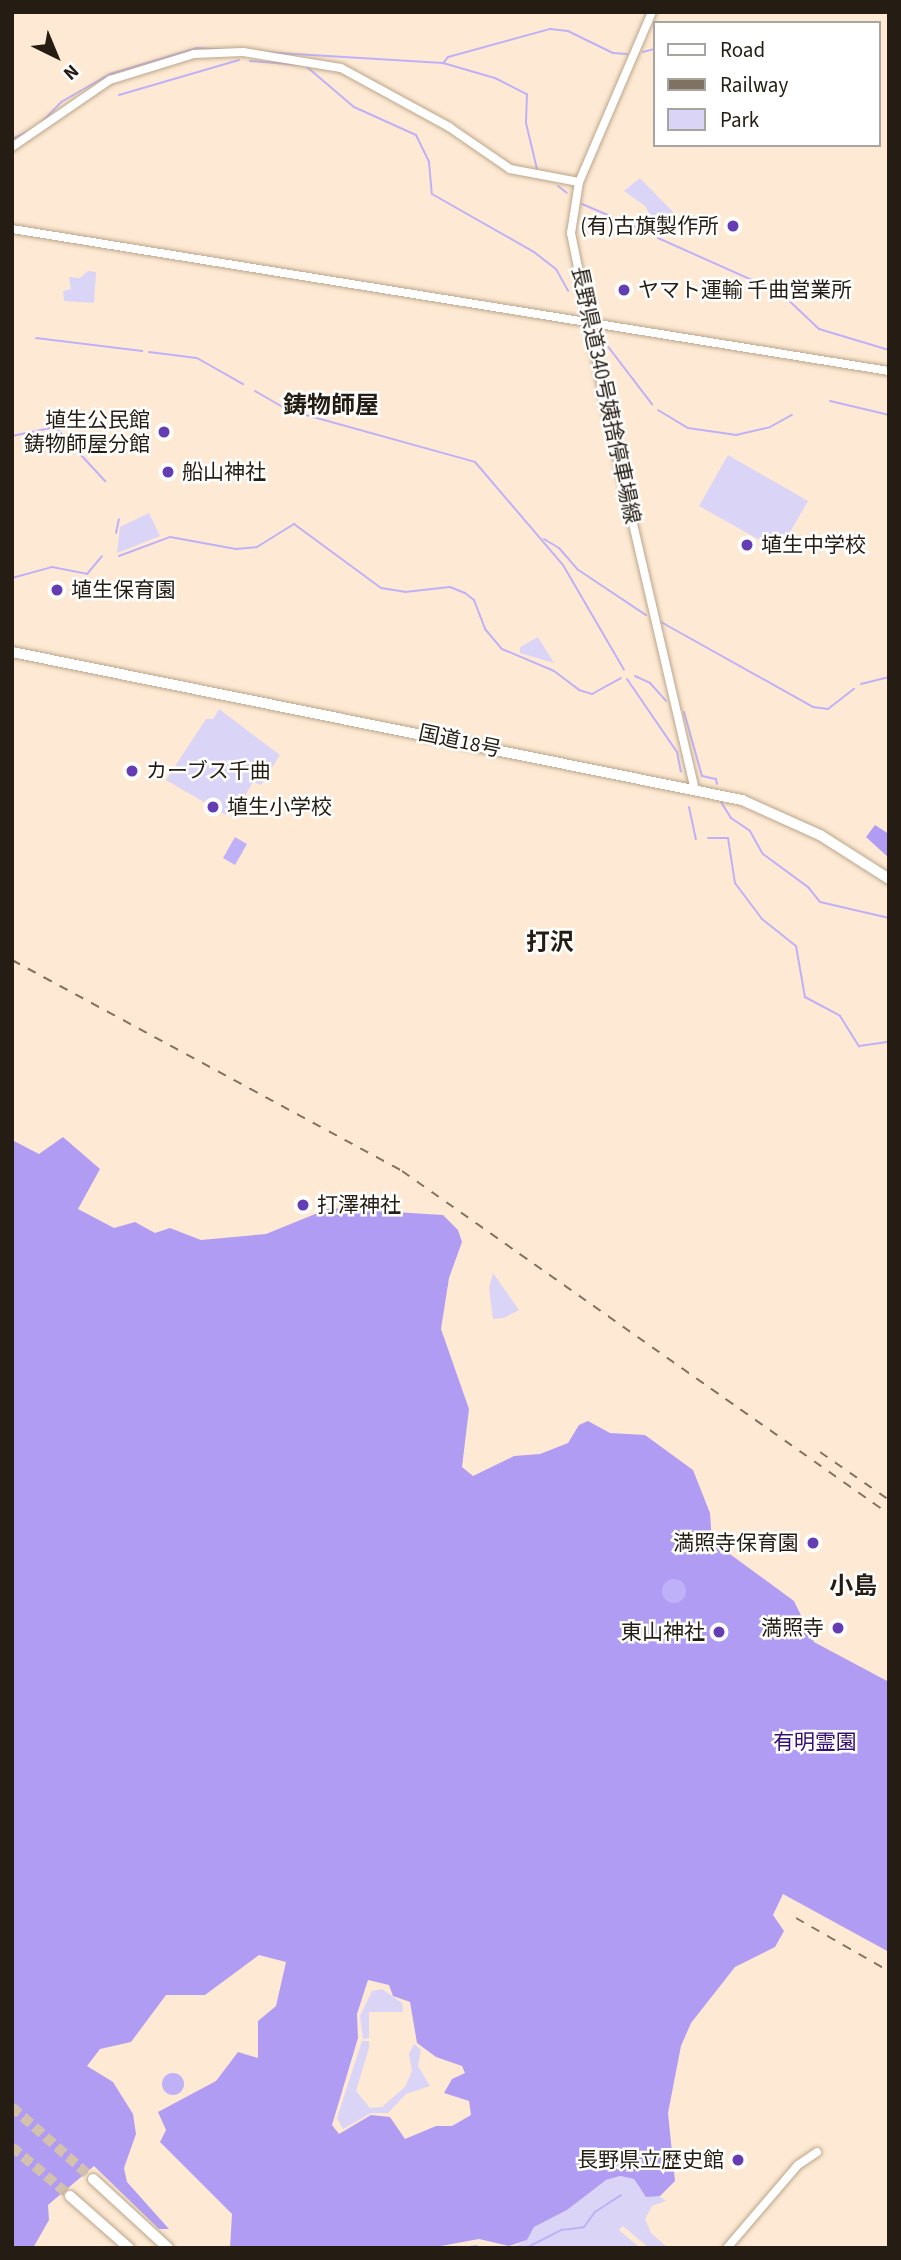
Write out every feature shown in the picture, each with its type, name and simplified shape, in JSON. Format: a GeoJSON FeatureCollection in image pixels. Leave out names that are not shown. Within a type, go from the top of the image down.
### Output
{"type":"FeatureCollection","features":[{"type":"Feature","properties":{"kind":"highway","name":"国道18号"},"geometry":{"type":"LineString","coordinates":[[12,652],[694,788],[769,810],[832,842],[889,879]]}},
{"type":"Feature","properties":{"kind":"highway"},"geometry":{"type":"LineString","coordinates":[[93,2179],[168,2248]]}},
{"type":"Feature","properties":{"kind":"highway"},"geometry":{"type":"LineString","coordinates":[[70,2196],[129,2248]]}},
{"type":"Feature","properties":{"kind":"street","name":"長野県道340号姨捨停車場線"},"geometry":{"type":"LineString","coordinates":[[652,12],[579,182],[572,233],[588,322],[694,788]]}},
{"type":"Feature","properties":{"kind":"street"},"geometry":{"type":"LineString","coordinates":[[12,147],[110,80],[194,54],[230,52],[308,59],[341,68],[449,127],[510,169],[579,182]]}},
{"type":"Feature","properties":{"kind":"street"},"geometry":{"type":"LineString","coordinates":[[12,229],[531,310],[588,322],[889,371]]}},
{"type":"Feature","properties":{"kind":"street"},"geometry":{"type":"LineString","coordinates":[[727,2248],[790,2174],[817,2152]]}},
{"type":"Feature","properties":{"kind":"green space"},"geometry":{"type":"Polygon","coordinates":[[[640,178],[673,212],[655,224],[645,206],[624,191],[640,178]]]}},
{"type":"Feature","properties":{"kind":"green space"},"geometry":{"type":"Polygon","coordinates":[[[88,271],[96,272],[94,303],[64,301],[63,291],[71,289],[69,277],[80,278],[88,271]]]}},
{"type":"Feature","properties":{"kind":"green space"},"geometry":{"type":"Polygon","coordinates":[[[728,455],[808,501],[779,551],[699,506],[728,455]]]}},
{"type":"Feature","properties":{"kind":"green space"},"geometry":{"type":"Polygon","coordinates":[[[149,513],[160,536],[117,553],[120,527],[149,513]]]}},
{"type":"Feature","properties":{"kind":"green space"},"geometry":{"type":"Polygon","coordinates":[[[538,637],[554,663],[520,653],[520,647],[538,637]]]}},
{"type":"Feature","properties":{"kind":"green space"},"geometry":{"type":"Polygon","coordinates":[[[219,709],[280,755],[261,785],[253,782],[235,813],[226,815],[166,780],[206,719],[213,719],[219,709]]]}},
{"type":"Feature","properties":{"kind":"green space"},"geometry":{"type":"Polygon","coordinates":[[[875,825],[889,834],[889,858],[866,837],[875,825]]]}},
{"type":"Feature","properties":{"kind":"green space","name":"有明霊園"},"geometry":{"type":"Polygon","coordinates":[[[63,1137],[100,1169],[78,1209],[114,1228],[135,1222],[155,1233],[170,1228],[201,1240],[266,1234],[330,1208],[443,1215],[458,1230],[462,1242],[449,1278],[441,1329],[469,1409],[462,1467],[473,1476],[514,1456],[540,1454],[568,1443],[579,1425],[588,1421],[610,1433],[645,1435],[693,1470],[710,1513],[712,1541],[794,1601],[814,1642],[889,1682],[889,1952],[783,1894],[773,1915],[784,1931],[775,1947],[735,1967],[691,2023],[681,2046],[668,2113],[675,2181],[660,2196],[646,2197],[634,2179],[620,2176],[606,2180],[567,2210],[534,2227],[527,2240],[509,2246],[479,2239],[430,2248],[230,2248],[232,2214],[160,2142],[166,2130],[158,2112],[216,2081],[238,2052],[258,2058],[258,2021],[276,2006],[286,1962],[259,1955],[205,1995],[166,1995],[131,2042],[100,2049],[87,2066],[113,2082],[133,2114],[136,2134],[124,2168],[127,2182],[169,2229],[159,2229],[94,2166],[48,2205],[49,2220],[33,2248],[12,2248],[12,1140],[39,1154],[63,1137]],[[368,1980],[357,2014],[358,2038],[332,2125],[339,2134],[371,2115],[390,2117],[405,2139],[436,2126],[452,2126],[471,2115],[469,2101],[444,2093],[452,2079],[465,2073],[462,2066],[436,2057],[417,2043],[410,2002],[393,1996],[389,1985],[368,1980]]]}},
{"type":"Feature","properties":{"kind":"green space"},"geometry":{"type":"Polygon","coordinates":[[[493,1273],[519,1310],[504,1318],[493,1319],[489,1288],[493,1273]]]}},
{"type":"Feature","properties":{"kind":"green space"},"geometry":{"type":"Polygon","coordinates":[[[382,1989],[402,2003],[403,2012],[369,2012],[369,2038],[363,2039],[360,2016],[372,1991],[382,1989]]]}},
{"type":"Feature","properties":{"kind":"green space"},"geometry":{"type":"Polygon","coordinates":[[[362,2041],[369,2041],[369,2048],[356,2091],[370,2108],[382,2107],[405,2087],[412,2071],[409,2054],[414,2044],[421,2050],[418,2066],[430,2086],[406,2094],[388,2113],[371,2113],[343,2129],[337,2118],[362,2041]]]}},
{"type":"Feature","properties":{"kind":"green space"},"geometry":{"type":"Polygon","coordinates":[[[620,2176],[634,2179],[646,2197],[656,2194],[666,2201],[652,2206],[645,2219],[651,2233],[668,2248],[649,2248],[623,2226],[619,2230],[640,2248],[510,2248],[527,2240],[534,2227],[567,2210],[606,2180],[620,2176]]]}},
{"type":"Feature","properties":{"kind":"shaded area"},"geometry":{"type":"Polygon","coordinates":[[[235,837],[247,844],[235,865],[223,858],[235,837]]]}},
{"type":"Feature","properties":{"kind":"shaded area"},"geometry":{"type":"Polygon","coordinates":[[[674,1579],[683,1582],[686,1591],[683,1600],[674,1603],[665,1600],[662,1591],[665,1582],[674,1579]]]}},
{"type":"Feature","properties":{"kind":"shaded area"},"geometry":{"type":"Polygon","coordinates":[[[173,2073],[181,2076],[184,2084],[181,2092],[173,2095],[165,2092],[162,2084],[165,2076],[173,2073]]]}},
{"type":"Feature","properties":{"kind":"waterway"},"geometry":{"type":"LineString","coordinates":[[444,62],[448,57],[550,29],[568,31],[613,53],[627,54]]}},
{"type":"Feature","properties":{"kind":"waterway"},"geometry":{"type":"LineString","coordinates":[[41,123],[61,102],[110,74],[197,48],[443,63],[495,78],[527,94],[526,123],[537,169]]}},
{"type":"Feature","properties":{"kind":"waterway"},"geometry":{"type":"LineString","coordinates":[[643,52],[652,50]]}},
{"type":"Feature","properties":{"kind":"waterway"},"geometry":{"type":"LineString","coordinates":[[119,95],[239,60]]}},
{"type":"Feature","properties":{"kind":"waterway"},"geometry":{"type":"LineString","coordinates":[[250,61],[301,65]]}},
{"type":"Feature","properties":{"kind":"waterway"},"geometry":{"type":"LineString","coordinates":[[307,67],[354,107],[416,135],[429,162],[432,194],[534,252],[556,269],[568,291]]}},
{"type":"Feature","properties":{"kind":"waterway"},"geometry":{"type":"LineString","coordinates":[[12,139],[27,132]]}},
{"type":"Feature","properties":{"kind":"waterway"},"geometry":{"type":"LineString","coordinates":[[558,186],[567,193]]}},
{"type":"Feature","properties":{"kind":"waterway"},"geometry":{"type":"LineString","coordinates":[[582,204],[645,231]]}},
{"type":"Feature","properties":{"kind":"waterway"},"geometry":{"type":"LineString","coordinates":[[658,238],[781,293],[819,329],[889,350]]}},
{"type":"Feature","properties":{"kind":"waterway"},"geometry":{"type":"LineString","coordinates":[[36,338],[142,351]]}},
{"type":"Feature","properties":{"kind":"waterway"},"geometry":{"type":"LineString","coordinates":[[603,340],[652,404]]}},
{"type":"Feature","properties":{"kind":"waterway"},"geometry":{"type":"LineString","coordinates":[[149,352],[197,358],[243,384]]}},
{"type":"Feature","properties":{"kind":"waterway"},"geometry":{"type":"LineString","coordinates":[[255,391],[288,410],[475,462],[563,565],[624,670]]}},
{"type":"Feature","properties":{"kind":"waterway"},"geometry":{"type":"LineString","coordinates":[[830,401],[889,415]]}},
{"type":"Feature","properties":{"kind":"waterway"},"geometry":{"type":"LineString","coordinates":[[658,410],[688,428],[736,435],[770,427],[792,415]]}},
{"type":"Feature","properties":{"kind":"waterway"},"geometry":{"type":"LineString","coordinates":[[12,436],[55,427],[105,481]]}},
{"type":"Feature","properties":{"kind":"waterway"},"geometry":{"type":"LineString","coordinates":[[116,533],[119,519]]}},
{"type":"Feature","properties":{"kind":"waterway"},"geometry":{"type":"LineString","coordinates":[[119,556],[170,537],[236,549],[257,547],[294,524],[381,588],[405,592],[450,587],[465,593],[474,600],[485,629],[502,649],[554,671],[579,690],[592,694],[621,678]]}},
{"type":"Feature","properties":{"kind":"waterway"},"geometry":{"type":"LineString","coordinates":[[544,539],[559,548],[577,569],[646,615]]}},
{"type":"Feature","properties":{"kind":"waterway"},"geometry":{"type":"LineString","coordinates":[[12,578],[52,567],[87,574],[102,556]]}},
{"type":"Feature","properties":{"kind":"waterway"},"geometry":{"type":"LineString","coordinates":[[661,622],[813,707],[828,709],[854,689]]}},
{"type":"Feature","properties":{"kind":"waterway"},"geometry":{"type":"LineString","coordinates":[[635,676],[650,683],[666,701]]}},
{"type":"Feature","properties":{"kind":"waterway"},"geometry":{"type":"LineString","coordinates":[[861,684],[889,677]]}},
{"type":"Feature","properties":{"kind":"waterway"},"geometry":{"type":"LineString","coordinates":[[627,679],[677,752],[681,772]]}},
{"type":"Feature","properties":{"kind":"waterway"},"geometry":{"type":"LineString","coordinates":[[684,712],[702,776],[716,779],[717,784]]}},
{"type":"Feature","properties":{"kind":"waterway"},"geometry":{"type":"LineString","coordinates":[[721,802],[731,818],[750,831],[763,854],[808,887],[820,902],[889,918]]}},
{"type":"Feature","properties":{"kind":"waterway"},"geometry":{"type":"LineString","coordinates":[[689,807],[696,839]]}},
{"type":"Feature","properties":{"kind":"waterway"},"geometry":{"type":"LineString","coordinates":[[708,838],[728,838],[735,883],[762,919],[796,946],[805,997],[840,1016],[859,1046],[889,1042]]}},
{"type":"Feature","properties":{"kind":"waterway"},"geometry":{"type":"LineString","coordinates":[[528,2247],[561,2230],[584,2227],[595,2212],[621,2195]]}},
{"type":"Feature","properties":{"kind":"waterway"},"geometry":{"type":"LineString","coordinates":[[462,2248],[477,2246]]}},
{"type":"Feature","properties":{"kind":"tunnel"},"geometry":{"type":"LineString","coordinates":[[12,2107],[93,2179]]}},
{"type":"Feature","properties":{"kind":"tunnel"},"geometry":{"type":"LineString","coordinates":[[12,2147],[70,2196]]}},
{"type":"Feature","properties":{"kind":"railway"},"geometry":{"type":"LineString","coordinates":[[12,960],[402,1171],[889,1514]]}},
{"type":"Feature","properties":{"kind":"railway"},"geometry":{"type":"LineString","coordinates":[[820,1452],[889,1500]]}},
{"type":"Feature","properties":{"kind":"railway"},"geometry":{"type":"LineString","coordinates":[[796,1918],[889,1971]]}},
{"type":"Feature","properties":{"kind":"place","name":"(有)古旗製作所"},"geometry":{"type":"Point","coordinates":[733,226]}},
{"type":"Feature","properties":{"kind":"place","name":"ヤマト運輸 千曲営業所"},"geometry":{"type":"Point","coordinates":[624,290]}},
{"type":"Feature","properties":{"kind":"place","name":"埴生公民館 鋳物師屋分館"},"geometry":{"type":"Point","coordinates":[164,432]}},
{"type":"Feature","properties":{"kind":"place","name":"船山神社"},"geometry":{"type":"Point","coordinates":[168,472]}},
{"type":"Feature","properties":{"kind":"place","name":"埴生中学校"},"geometry":{"type":"Point","coordinates":[747,545]}},
{"type":"Feature","properties":{"kind":"place","name":"埴生保育園"},"geometry":{"type":"Point","coordinates":[57,590]}},
{"type":"Feature","properties":{"kind":"place","name":"カーブス千曲"},"geometry":{"type":"Point","coordinates":[132,771]}},
{"type":"Feature","properties":{"kind":"place","name":"埴生小学校"},"geometry":{"type":"Point","coordinates":[213,807]}},
{"type":"Feature","properties":{"kind":"place","name":"打澤神社"},"geometry":{"type":"Point","coordinates":[303,1205]}},
{"type":"Feature","properties":{"kind":"place","name":"満照寺保育園"},"geometry":{"type":"Point","coordinates":[813,1543]}},
{"type":"Feature","properties":{"kind":"place","name":"満照寺"},"geometry":{"type":"Point","coordinates":[838,1628]}},
{"type":"Feature","properties":{"kind":"place","name":"東山神社"},"geometry":{"type":"Point","coordinates":[719,1632]}},
{"type":"Feature","properties":{"kind":"place","name":"長野県立歴史館"},"geometry":{"type":"Point","coordinates":[738,2160]}},
{"type":"Feature","properties":{"kind":"district","name":"鋳物師屋"},"geometry":{"type":"Point","coordinates":[331,406]}},
{"type":"Feature","properties":{"kind":"district","name":"打沢"},"geometry":{"type":"Point","coordinates":[550,943]}},
{"type":"Feature","properties":{"kind":"district","name":"小島"},"geometry":{"type":"Point","coordinates":[853,1587]}}]}
